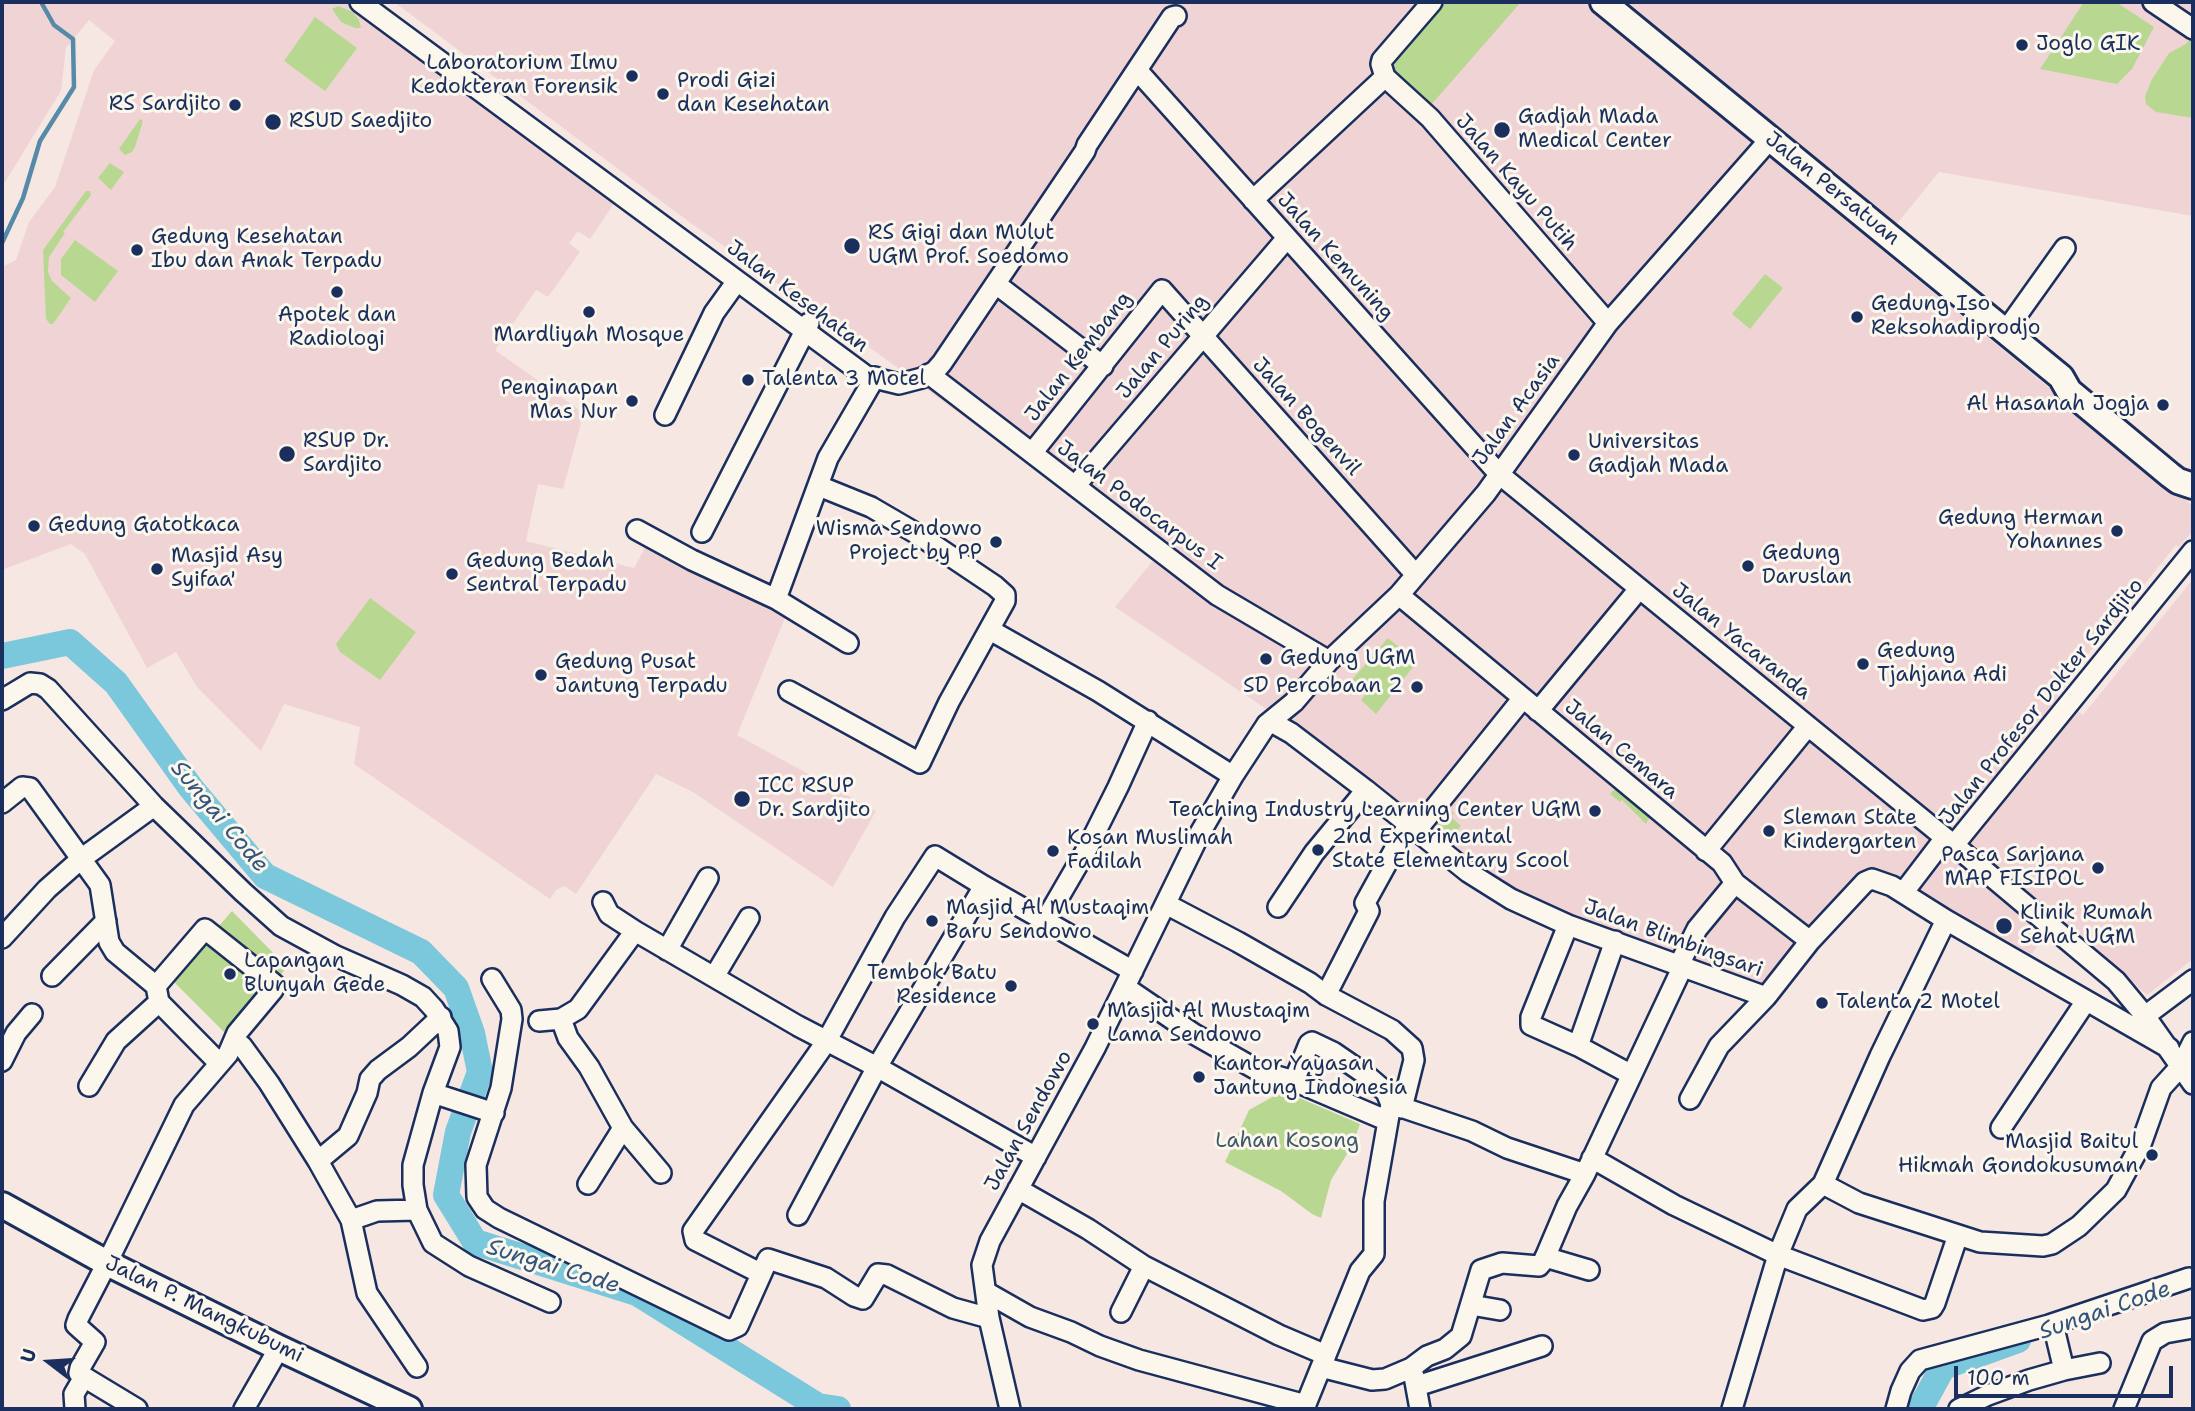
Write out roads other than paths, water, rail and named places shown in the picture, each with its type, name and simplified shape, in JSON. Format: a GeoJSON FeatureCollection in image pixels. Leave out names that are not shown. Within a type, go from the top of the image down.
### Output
{"type":"FeatureCollection","features":[{"type":"Feature","properties":{"kind":"main road","name":"Jalan Persatuan"},"geometry":{"type":"LineString","coordinates":[[1603,2],[2061,377],[2076,381],[2183,469],[2193,486]]}},
{"type":"Feature","properties":{"kind":"main road","name":"Jalan P. Mangkubumi"},"geometry":{"type":"LineString","coordinates":[[2,1205],[107,1263],[409,1409]]}},
{"type":"Feature","properties":{"kind":"street","name":"Jalan Kesehatan"},"geometry":{"type":"LineString","coordinates":[[360,2],[475,80]]}},
{"type":"Feature","properties":{"kind":"street","name":"Jalan Kesehatan"},"geometry":{"type":"LineString","coordinates":[[377,2],[475,80],[806,327],[866,376],[899,384],[915,381],[929,374]]}},
{"type":"Feature","properties":{"kind":"street"},"geometry":{"type":"LineString","coordinates":[[1253,200],[1385,77],[1382,61],[1432,2]]}},
{"type":"Feature","properties":{"kind":"street"},"geometry":{"type":"LineString","coordinates":[[2154,2],[2193,29]]}},
{"type":"Feature","properties":{"kind":"street"},"geometry":{"type":"LineString","coordinates":[[929,374],[943,363],[1085,151],[1091,148],[1181,9]]}},
{"type":"Feature","properties":{"kind":"street","name":"Jalan Kemuning"},"geometry":{"type":"LineString","coordinates":[[1138,72],[1499,474]]}},
{"type":"Feature","properties":{"kind":"street","name":"Jalan Kayu Putih"},"geometry":{"type":"LineString","coordinates":[[1385,77],[1430,118],[1608,323]]}},
{"type":"Feature","properties":{"kind":"street","name":"Jalan Acasia"},"geometry":{"type":"LineString","coordinates":[[1267,723],[1294,702],[1329,661],[1399,595],[1486,493],[1608,323],[1771,138]]}},
{"type":"Feature","properties":{"kind":"street","name":"Jalan Kesehatan"},"geometry":{"type":"LineString","coordinates":[[670,226],[737,281],[778,306]]}},
{"type":"Feature","properties":{"kind":"street","name":"Jalan Puring"},"geometry":{"type":"LineString","coordinates":[[1075,486],[1287,237]]}},
{"type":"Feature","properties":{"kind":"street"},"geometry":{"type":"LineString","coordinates":[[2006,332],[2065,248]]}},
{"type":"Feature","properties":{"kind":"street"},"geometry":{"type":"LineString","coordinates":[[664,415],[714,313],[737,281]]}},
{"type":"Feature","properties":{"kind":"street"},"geometry":{"type":"LineString","coordinates":[[996,284],[1103,366]]}},
{"type":"Feature","properties":{"kind":"street","name":"Jalan Bogenvil"},"geometry":{"type":"LineString","coordinates":[[1161,290],[1416,575]]}},
{"type":"Feature","properties":{"kind":"street","name":"Jalan Kembang"},"geometry":{"type":"LineString","coordinates":[[1032,453],[1161,290]]}},
{"type":"Feature","properties":{"kind":"street"},"geometry":{"type":"LineString","coordinates":[[702,532],[806,327]]}},
{"type":"Feature","properties":{"kind":"street","name":"Jalan Podocarpus I"},"geometry":{"type":"LineString","coordinates":[[929,374],[1217,595],[1329,661]]}},
{"type":"Feature","properties":{"kind":"street"},"geometry":{"type":"LineString","coordinates":[[776,599],[820,486],[828,458],[875,377]]}},
{"type":"Feature","properties":{"kind":"street","name":"Jalan Yacaranda"},"geometry":{"type":"LineString","coordinates":[[1499,474],[1949,842]]}},
{"type":"Feature","properties":{"kind":"street"},"geometry":{"type":"LineString","coordinates":[[789,691],[920,763],[949,702],[990,630],[1005,595],[895,521],[871,507],[820,486]]}},
{"type":"Feature","properties":{"kind":"street"},"geometry":{"type":"LineString","coordinates":[[637,530],[692,560],[776,599],[848,643]]}},
{"type":"Feature","properties":{"kind":"street","name":"Jalan Profesor Dokter Sardjito"},"geometry":{"type":"LineString","coordinates":[[2193,551],[1949,842],[2116,981],[2169,1048],[2193,1084]]}},
{"type":"Feature","properties":{"kind":"street"},"geometry":{"type":"LineString","coordinates":[[1326,995],[1369,911],[1365,903],[1371,890],[1412,828],[1639,589]]}},
{"type":"Feature","properties":{"kind":"street","name":"Jalan Cemara"},"geometry":{"type":"LineString","coordinates":[[1399,595],[1722,863],[1735,883],[1810,941]]}},
{"type":"Feature","properties":{"kind":"street"},"geometry":{"type":"LineString","coordinates":[[990,630],[1147,720],[1233,776]]}},
{"type":"Feature","properties":{"kind":"street"},"geometry":{"type":"LineString","coordinates":[[2,700],[30,683],[40,684],[48,689],[154,806],[281,926],[336,956],[423,997],[441,1017],[448,1031],[450,1047],[438,1094],[413,1164],[417,1210],[433,1243],[469,1266],[550,1302]]}},
{"type":"Feature","properties":{"kind":"street"},"geometry":{"type":"LineString","coordinates":[[1291,733],[1289,717],[1294,702]]}},
{"type":"Feature","properties":{"kind":"street"},"geometry":{"type":"LineString","coordinates":[[1045,921],[1094,835],[1147,720]]}},
{"type":"Feature","properties":{"kind":"street","name":"Jalan Blimbingsari"},"geometry":{"type":"LineString","coordinates":[[1267,723],[1275,724],[1291,733],[1468,872],[1498,891],[1568,925],[1766,997],[1810,941],[1865,882],[1872,879],[1903,893],[2169,1048]]}},
{"type":"Feature","properties":{"kind":"street","name":"Jalan Sendowo"},"geometry":{"type":"LineString","coordinates":[[1010,1409],[989,1318],[982,1265],[990,1241],[1129,979],[1200,833],[1267,723]]}},
{"type":"Feature","properties":{"kind":"street"},"geometry":{"type":"LineString","coordinates":[[1706,850],[1808,726]]}},
{"type":"Feature","properties":{"kind":"street"},"geometry":{"type":"LineString","coordinates":[[2,803],[22,788],[30,788],[100,885],[109,942],[115,952],[158,994],[219,1063]]}},
{"type":"Feature","properties":{"kind":"street"},"geometry":{"type":"LineString","coordinates":[[1278,907],[1314,852],[1366,790]]}},
{"type":"Feature","properties":{"kind":"street"},"geometry":{"type":"LineString","coordinates":[[2,937],[47,889],[81,859],[154,806]]}},
{"type":"Feature","properties":{"kind":"street"},"geometry":{"type":"LineString","coordinates":[[1903,893],[1949,842]]}},
{"type":"Feature","properties":{"kind":"street"},"geometry":{"type":"LineString","coordinates":[[761,1273],[695,1240],[692,1231],[826,1042],[895,917],[934,856],[1045,921],[1129,979],[1194,1034],[1259,1071],[1393,1111],[1472,1131],[1507,1148],[1588,1166],[1778,1255],[1928,1311],[1935,1303],[1958,1235]]}},
{"type":"Feature","properties":{"kind":"street"},"geometry":{"type":"LineString","coordinates":[[667,950],[708,878]]}},
{"type":"Feature","properties":{"kind":"street"},"geometry":{"type":"LineString","coordinates":[[1420,1409],[1414,1377],[1427,1356],[1445,1349],[1461,1336],[1481,1270],[1502,1263],[1539,1266],[1545,1257],[1697,929],[1735,883]]}},
{"type":"Feature","properties":{"kind":"street"},"geometry":{"type":"LineString","coordinates":[[798,1215],[877,1067],[984,886]]}},
{"type":"Feature","properties":{"kind":"street"},"geometry":{"type":"LineString","coordinates":[[603,902],[609,914],[667,950],[826,1042],[877,1067],[1036,1157]]}},
{"type":"Feature","properties":{"kind":"street"},"geometry":{"type":"LineString","coordinates":[[986,1292],[1030,1317],[1100,1346],[1139,1360],[1305,1407],[1360,1271],[1374,1254],[1374,1201],[1393,1111],[1414,1060],[1412,1048],[1392,1030],[1326,995],[1260,954],[1166,904]]}},
{"type":"Feature","properties":{"kind":"street"},"geometry":{"type":"LineString","coordinates":[[714,977],[748,918]]}},
{"type":"Feature","properties":{"kind":"street"},"geometry":{"type":"LineString","coordinates":[[1732,1409],[1778,1255],[1797,1209],[1824,1184],[1880,1056],[1946,920]]}},
{"type":"Feature","properties":{"kind":"street"},"geometry":{"type":"LineString","coordinates":[[52,976],[106,921]]}},
{"type":"Feature","properties":{"kind":"street"},"geometry":{"type":"LineString","coordinates":[[1568,925],[1531,1017],[1531,1025],[1630,1074]]}},
{"type":"Feature","properties":{"kind":"street"},"geometry":{"type":"LineString","coordinates":[[89,1086],[116,1041],[158,994],[205,929],[274,984],[273,990],[237,1033],[232,1048],[184,1105],[76,1325],[95,1342],[79,1373],[137,1409]]}},
{"type":"Feature","properties":{"kind":"street"},"geometry":{"type":"LineString","coordinates":[[538,1021],[561,1019],[578,1009],[635,931]]}},
{"type":"Feature","properties":{"kind":"street"},"geometry":{"type":"LineString","coordinates":[[1578,1046],[1615,942]]}},
{"type":"Feature","properties":{"kind":"street"},"geometry":{"type":"LineString","coordinates":[[492,979],[511,1010],[512,1020],[506,1066],[489,1111],[476,1165],[475,1184],[480,1204],[499,1218],[729,1330],[738,1326],[768,1259],[826,1278],[863,1299],[878,1274],[887,1275],[953,1308],[989,1318]]}},
{"type":"Feature","properties":{"kind":"street"},"geometry":{"type":"LineString","coordinates":[[2145,1016],[2193,980]]}},
{"type":"Feature","properties":{"kind":"street"},"geometry":{"type":"LineString","coordinates":[[1689,1099],[1719,1046],[1766,997]]}},
{"type":"Feature","properties":{"kind":"street"},"geometry":{"type":"LineString","coordinates":[[2001,1128],[2086,1001]]}},
{"type":"Feature","properties":{"kind":"street"},"geometry":{"type":"LineString","coordinates":[[2,1061],[16,1033],[33,1014]]}},
{"type":"Feature","properties":{"kind":"street"},"geometry":{"type":"LineString","coordinates":[[318,1161],[348,1136],[367,1093],[370,1079],[441,1017]]}},
{"type":"Feature","properties":{"kind":"street"},"geometry":{"type":"LineString","coordinates":[[561,1019],[568,1038],[589,1067],[623,1128],[661,1173]]}},
{"type":"Feature","properties":{"kind":"street"},"geometry":{"type":"LineString","coordinates":[[234,1040],[242,1046],[269,1083],[318,1161],[351,1220],[367,1293],[417,1367]]}},
{"type":"Feature","properties":{"kind":"street"},"geometry":{"type":"LineString","coordinates":[[1294,1081],[1312,1042],[1333,1052],[1387,1092],[1393,1111]]}},
{"type":"Feature","properties":{"kind":"street"},"geometry":{"type":"LineString","coordinates":[[1824,1184],[1859,1203],[1980,1242],[2043,1246],[2052,1244],[2079,1226],[2116,1191],[2141,1144],[2154,1114],[2161,1088],[2181,1066],[2193,1042]]}},
{"type":"Feature","properties":{"kind":"street"},"geometry":{"type":"LineString","coordinates":[[438,1094],[489,1111]]}},
{"type":"Feature","properties":{"kind":"street"},"geometry":{"type":"LineString","coordinates":[[588,1184],[623,1128]]}},
{"type":"Feature","properties":{"kind":"street"},"geometry":{"type":"LineString","coordinates":[[1018,1189],[1088,1229],[1144,1266],[1324,1361],[1372,1380],[1414,1377],[1542,1346]]}},
{"type":"Feature","properties":{"kind":"street"},"geometry":{"type":"LineString","coordinates":[[351,1220],[377,1211],[417,1210]]}},
{"type":"Feature","properties":{"kind":"street"},"geometry":{"type":"LineString","coordinates":[[1545,1257],[1589,1270]]}},
{"type":"Feature","properties":{"kind":"street"},"geometry":{"type":"LineString","coordinates":[[1121,1312],[1144,1266]]}},
{"type":"Feature","properties":{"kind":"street"},"geometry":{"type":"LineString","coordinates":[[1896,1409],[1910,1371],[1920,1360],[2054,1326],[2189,1278]]}},
{"type":"Feature","properties":{"kind":"street"},"geometry":{"type":"LineString","coordinates":[[1471,1304],[1500,1310]]}},
{"type":"Feature","properties":{"kind":"street"},"geometry":{"type":"LineString","coordinates":[[2054,1326],[2063,1364]]}},
{"type":"Feature","properties":{"kind":"street"},"geometry":{"type":"LineString","coordinates":[[2124,1409],[2152,1341],[2165,1333],[2193,1328]]}},
{"type":"Feature","properties":{"kind":"street"},"geometry":{"type":"LineString","coordinates":[[244,1409],[279,1348]]}},
{"type":"Feature","properties":{"kind":"street"},"geometry":{"type":"LineString","coordinates":[[1959,1409],[2063,1364],[2100,1363]]}},
{"type":"Feature","properties":{"kind":"street"},"geometry":{"type":"LineString","coordinates":[[75,1409],[74,1394],[84,1377]]}},
{"type":"Feature","properties":{"kind":"waterway"},"geometry":{"type":"LineString","coordinates":[[2,243],[23,198],[40,141],[74,87],[73,39],[54,25],[41,2]]}},
{"type":"Feature","properties":{"kind":"waterway","name":"Sungai Code"},"geometry":{"type":"LineString","coordinates":[[2,656],[70,642],[116,683],[191,788],[265,876],[421,952],[456,988],[472,1033],[480,1072],[458,1132],[446,1195],[475,1242],[637,1293],[818,1406],[838,1409]]}},
{"type":"Feature","properties":{"kind":"waterway","name":"Sungai Code"},"geometry":{"type":"LineString","coordinates":[[1920,1409],[1943,1367],[2018,1340]]}},
{"type":"Feature","properties":{"kind":"place","name":"Joglo GIK"},"geometry":{"type":"Point","coordinates":[2022,45]}},
{"type":"Feature","properties":{"kind":"place","name":"Laboratorium Ilmu Kedokteran Forensik"},"geometry":{"type":"Point","coordinates":[632,76]}},
{"type":"Feature","properties":{"kind":"place","name":"Prodi Gizi dan Kesehatan"},"geometry":{"type":"Point","coordinates":[663,94]}},
{"type":"Feature","properties":{"kind":"place","name":"RS Sardjito"},"geometry":{"type":"Point","coordinates":[235,105]}},
{"type":"Feature","properties":{"kind":"place","name":"RSUD Saedjito"},"geometry":{"type":"Point","coordinates":[273,122]}},
{"type":"Feature","properties":{"kind":"place","name":"Gadjah Mada Medical Center"},"geometry":{"type":"Point","coordinates":[1502,130]}},
{"type":"Feature","properties":{"kind":"place","name":"RS Gigi dan Mulut UGM Prof. Soedomo"},"geometry":{"type":"Point","coordinates":[852,246]}},
{"type":"Feature","properties":{"kind":"place","name":"Gedung Kesehatan Ibu dan Anak Terpadu"},"geometry":{"type":"Point","coordinates":[137,250]}},
{"type":"Feature","properties":{"kind":"place","name":"Apotek dan Radiologi"},"geometry":{"type":"Point","coordinates":[337,292]}},
{"type":"Feature","properties":{"kind":"place","name":"Mardliyah Mosque"},"geometry":{"type":"Point","coordinates":[589,312]}},
{"type":"Feature","properties":{"kind":"place","name":"Gedung Iso Reksohadiprodjo"},"geometry":{"type":"Point","coordinates":[1857,317]}},
{"type":"Feature","properties":{"kind":"place","name":"Talenta 3 Motel"},"geometry":{"type":"Point","coordinates":[748,380]}},
{"type":"Feature","properties":{"kind":"place","name":"Penginapan Mas Nur"},"geometry":{"type":"Point","coordinates":[632,401]}},
{"type":"Feature","properties":{"kind":"place","name":"Al Hasanah Jogja"},"geometry":{"type":"Point","coordinates":[2163,405]}},
{"type":"Feature","properties":{"kind":"place","name":"RSUP Dr. Sardjito"},"geometry":{"type":"Point","coordinates":[287,454]}},
{"type":"Feature","properties":{"kind":"place","name":"Universitas Gadjah Mada"},"geometry":{"type":"Point","coordinates":[1574,455]}},
{"type":"Feature","properties":{"kind":"place","name":"Gedung Gatotkaca"},"geometry":{"type":"Point","coordinates":[34,526]}},
{"type":"Feature","properties":{"kind":"place","name":"Gedung Herman Yohannes"},"geometry":{"type":"Point","coordinates":[2117,531]}},
{"type":"Feature","properties":{"kind":"place","name":"Wisma Sendowo Project by PP"},"geometry":{"type":"Point","coordinates":[996,542]}},
{"type":"Feature","properties":{"kind":"place","name":"Gedung Daruslan"},"geometry":{"type":"Point","coordinates":[1748,566]}},
{"type":"Feature","properties":{"kind":"place","name":"Masjid Asy Syifaa'"},"geometry":{"type":"Point","coordinates":[157,569]}},
{"type":"Feature","properties":{"kind":"place","name":"Gedung Bedah Sentral Terpadu"},"geometry":{"type":"Point","coordinates":[452,574]}},
{"type":"Feature","properties":{"kind":"place","name":"Gedung UGM"},"geometry":{"type":"Point","coordinates":[1266,659]}},
{"type":"Feature","properties":{"kind":"place","name":"Gedung Tjahjana Adi"},"geometry":{"type":"Point","coordinates":[1863,664]}},
{"type":"Feature","properties":{"kind":"place","name":"Gedung Pusat Jantung Terpadu"},"geometry":{"type":"Point","coordinates":[541,675]}},
{"type":"Feature","properties":{"kind":"place","name":"SD Percobaan 2"},"geometry":{"type":"Point","coordinates":[1417,687]}},
{"type":"Feature","properties":{"kind":"place","name":"ICC RSUP Dr. Sardjito"},"geometry":{"type":"Point","coordinates":[742,799]}},
{"type":"Feature","properties":{"kind":"place","name":"Teaching Industry Learning Center UGM"},"geometry":{"type":"Point","coordinates":[1595,811]}},
{"type":"Feature","properties":{"kind":"place","name":"Sleman State Kindergarten"},"geometry":{"type":"Point","coordinates":[1769,831]}},
{"type":"Feature","properties":{"kind":"place","name":"2nd Experimental State Elementary Scool"},"geometry":{"type":"Point","coordinates":[1318,850]}},
{"type":"Feature","properties":{"kind":"place","name":"Kosan Muslimah Fadilah"},"geometry":{"type":"Point","coordinates":[1053,851]}},
{"type":"Feature","properties":{"kind":"place","name":"Pasca Sarjana MAP FISIPOL"},"geometry":{"type":"Point","coordinates":[2098,868]}},
{"type":"Feature","properties":{"kind":"place","name":"Masjid Al Mustaqim Baru Sendowo"},"geometry":{"type":"Point","coordinates":[932,921]}},
{"type":"Feature","properties":{"kind":"place","name":"Klinik Rumah Sehat UGM"},"geometry":{"type":"Point","coordinates":[2004,926]}},
{"type":"Feature","properties":{"kind":"place","name":"Lapangan Blunyah Gede"},"geometry":{"type":"Point","coordinates":[230,974]}},
{"type":"Feature","properties":{"kind":"place","name":"Tembok Batu Residence"},"geometry":{"type":"Point","coordinates":[1011,986]}},
{"type":"Feature","properties":{"kind":"place","name":"Talenta 2 Motel"},"geometry":{"type":"Point","coordinates":[1822,1003]}},
{"type":"Feature","properties":{"kind":"place","name":"Masjid Al Mustaqim Lama Sendowo"},"geometry":{"type":"Point","coordinates":[1093,1024]}},
{"type":"Feature","properties":{"kind":"place","name":"Kantor Yayasan Jantung Indonesia"},"geometry":{"type":"Point","coordinates":[1199,1077]}},
{"type":"Feature","properties":{"kind":"place","name":"Masjid Baitul Hikmah Gondokusuman"},"geometry":{"type":"Point","coordinates":[2152,1155]}},
{"type":"Feature","properties":{"kind":"park label","name":"Lahan Kosong"},"geometry":{"type":"Point","coordinates":[1287,1142]}}]}
